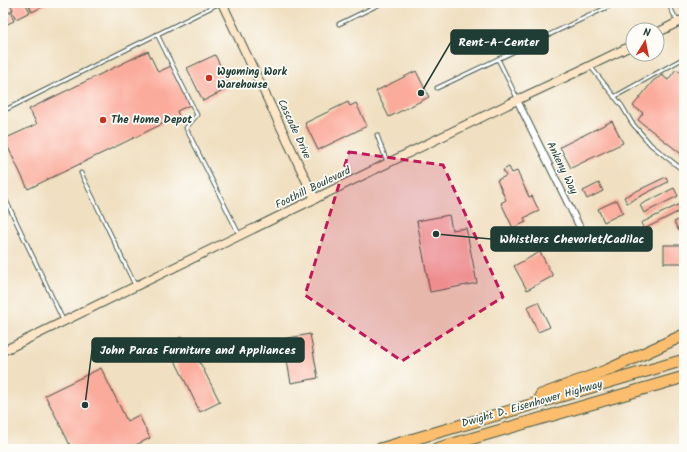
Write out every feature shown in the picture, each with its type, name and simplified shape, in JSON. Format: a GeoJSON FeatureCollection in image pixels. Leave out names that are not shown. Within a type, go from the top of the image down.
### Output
{"type":"FeatureCollection","features":[{"type":"Feature","properties":{"kind":"highway"},"geometry":{"type":"LineString","coordinates":[[433,434],[608,370],[684,335]]}},
{"type":"Feature","properties":{"kind":"highway","name":"Dwight D. Eisenhower Highway"},"geometry":{"type":"LineString","coordinates":[[380,449],[684,360]]}},
{"type":"Feature","properties":{"kind":"highway","name":"Dwight D. Eisenhower Highway"},"geometry":{"type":"LineString","coordinates":[[436,449],[684,376]]}},
{"type":"Feature","properties":{"kind":"highway"},"geometry":{"type":"LineString","coordinates":[[498,431],[684,384]]}},
{"type":"Feature","properties":{"kind":"street","name":"Cascade Drive"},"geometry":{"type":"LineString","coordinates":[[221,3],[315,199]]}},
{"type":"Feature","properties":{"kind":"street"},"geometry":{"type":"LineString","coordinates":[[665,29],[682,21]]}},
{"type":"Feature","properties":{"kind":"street","name":"Foothill Boulevard"},"geometry":{"type":"LineString","coordinates":[[3,351],[625,49]]}},
{"type":"Feature","properties":{"kind":"street","name":"Ankeny Way"},"geometry":{"type":"LineString","coordinates":[[518,100],[588,244]]}},
{"type":"Feature","properties":{"kind":"lane"},"geometry":{"type":"LineString","coordinates":[[3,111],[221,3]]}},
{"type":"Feature","properties":{"kind":"lane"},"geometry":{"type":"LineString","coordinates":[[339,24],[382,3]]}},
{"type":"Feature","properties":{"kind":"lane"},"geometry":{"type":"LineString","coordinates":[[437,88],[616,3]]}},
{"type":"Feature","properties":{"kind":"lane"},"geometry":{"type":"LineString","coordinates":[[668,3],[682,21]]}},
{"type":"Feature","properties":{"kind":"lane"},"geometry":{"type":"LineString","coordinates":[[680,3],[684,11]]}},
{"type":"Feature","properties":{"kind":"lane"},"geometry":{"type":"LineString","coordinates":[[157,34],[197,116],[186,128],[240,236]]}},
{"type":"Feature","properties":{"kind":"lane"},"geometry":{"type":"LineString","coordinates":[[614,97],[684,58]]}},
{"type":"Feature","properties":{"kind":"lane"},"geometry":{"type":"LineString","coordinates":[[498,60],[518,100]]}},
{"type":"Feature","properties":{"kind":"lane"},"geometry":{"type":"LineString","coordinates":[[590,66],[622,106],[632,123],[651,145],[684,171]]}},
{"type":"Feature","properties":{"kind":"lane"},"geometry":{"type":"LineString","coordinates":[[377,135],[387,164]]}},
{"type":"Feature","properties":{"kind":"lane"},"geometry":{"type":"LineString","coordinates":[[81,173],[135,287]]}},
{"type":"Feature","properties":{"kind":"lane"},"geometry":{"type":"LineString","coordinates":[[3,194],[64,322]]}},
{"type":"Feature","properties":{"kind":"highlighted area"},"geometry":{"type":"Polygon","coordinates":[[[349,152],[443,165],[503,297],[402,361],[305,295],[349,152]]]}},
{"type":"Feature","properties":{"kind":"building"},"geometry":{"type":"Polygon","coordinates":[[[10,3],[25,3],[30,12],[16,19],[11,10],[13,10],[10,3]]]}},
{"type":"Feature","properties":{"kind":"building"},"geometry":{"type":"Polygon","coordinates":[[[28,3],[45,3],[46,5],[32,12],[28,3]]]}},
{"type":"Feature","properties":{"kind":"building"},"geometry":{"type":"Polygon","coordinates":[[[5,6],[8,12],[10,12],[14,21],[3,26],[3,7],[5,6]]]}},
{"type":"Feature","properties":{"kind":"building","name":"The Home Depot"},"geometry":{"type":"Polygon","coordinates":[[[148,51],[158,72],[171,66],[190,105],[177,111],[179,116],[28,189],[4,139],[37,124],[29,109],[148,51]]]}},
{"type":"Feature","properties":{"kind":"building","name":"Wyoming Work Warehouse"},"geometry":{"type":"Polygon","coordinates":[[[215,55],[231,87],[203,101],[187,68],[215,55]]]}},
{"type":"Feature","properties":{"kind":"building"},"geometry":{"type":"Polygon","coordinates":[[[676,69],[684,75],[684,156],[638,120],[643,113],[633,106],[653,81],[662,75],[668,80],[676,69]]]}},
{"type":"Feature","properties":{"kind":"building"},"geometry":{"type":"Polygon","coordinates":[[[416,71],[429,97],[389,117],[376,91],[416,71]]]}},
{"type":"Feature","properties":{"kind":"building"},"geometry":{"type":"Polygon","coordinates":[[[348,102],[350,106],[356,103],[367,126],[318,150],[305,123],[348,102]]]}},
{"type":"Feature","properties":{"kind":"building"},"geometry":{"type":"Polygon","coordinates":[[[612,121],[623,143],[571,168],[560,147],[612,121]]]}},
{"type":"Feature","properties":{"kind":"building"},"geometry":{"type":"Polygon","coordinates":[[[509,167],[512,173],[517,171],[529,197],[532,196],[539,211],[524,218],[526,222],[513,228],[501,203],[506,200],[497,180],[506,176],[503,170],[509,167]]]}},
{"type":"Feature","properties":{"kind":"building"},"geometry":{"type":"Polygon","coordinates":[[[666,177],[668,182],[627,203],[624,197],[666,177]]]}},
{"type":"Feature","properties":{"kind":"building"},"geometry":{"type":"Polygon","coordinates":[[[599,183],[603,191],[587,199],[583,191],[599,183]]]}},
{"type":"Feature","properties":{"kind":"building"},"geometry":{"type":"Polygon","coordinates":[[[674,188],[678,196],[644,213],[640,205],[674,188]]]}},
{"type":"Feature","properties":{"kind":"building"},"geometry":{"type":"Polygon","coordinates":[[[617,200],[623,213],[604,222],[598,209],[617,200]]]}},
{"type":"Feature","properties":{"kind":"building"},"geometry":{"type":"Polygon","coordinates":[[[684,202],[684,209],[644,229],[641,223],[684,202]]]}},
{"type":"Feature","properties":{"kind":"building"},"geometry":{"type":"Polygon","coordinates":[[[449,215],[452,230],[466,228],[477,283],[430,292],[417,221],[449,215]]]}},
{"type":"Feature","properties":{"kind":"building"},"geometry":{"type":"Polygon","coordinates":[[[684,217],[684,228],[679,231],[674,222],[684,217]]]}},
{"type":"Feature","properties":{"kind":"building"},"geometry":{"type":"Polygon","coordinates":[[[664,245],[684,245],[684,263],[664,263],[664,245]]]}},
{"type":"Feature","properties":{"kind":"building"},"geometry":{"type":"Polygon","coordinates":[[[540,252],[553,276],[527,290],[514,266],[540,252]]]}},
{"type":"Feature","properties":{"kind":"building"},"geometry":{"type":"Polygon","coordinates":[[[538,302],[550,327],[538,332],[527,307],[538,302]]]}},
{"type":"Feature","properties":{"kind":"building"},"geometry":{"type":"Polygon","coordinates":[[[310,334],[318,378],[291,383],[283,339],[310,334]]]}},
{"type":"Feature","properties":{"kind":"building"},"geometry":{"type":"Polygon","coordinates":[[[181,337],[188,350],[192,347],[220,402],[200,412],[167,344],[181,337]]]}},
{"type":"Feature","properties":{"kind":"building"},"geometry":{"type":"Polygon","coordinates":[[[101,368],[127,421],[139,415],[150,438],[128,449],[72,449],[45,395],[101,368]]]}},
{"type":"Feature","properties":{"kind":"place","name":"Wyoming Work Warehouse"},"geometry":{"type":"Point","coordinates":[209,78]}},
{"type":"Feature","properties":{"kind":"place","name":"Rent-A-Center"},"geometry":{"type":"Point","coordinates":[421,93]}},
{"type":"Feature","properties":{"kind":"place","name":"The Home Depot"},"geometry":{"type":"Point","coordinates":[103,120]}},
{"type":"Feature","properties":{"kind":"place","name":"Whistlers Chevorlet/Cadilac"},"geometry":{"type":"Point","coordinates":[436,234]}},
{"type":"Feature","properties":{"kind":"place","name":"John Paras Furniture and Appliances"},"geometry":{"type":"Point","coordinates":[85,405]}}]}
